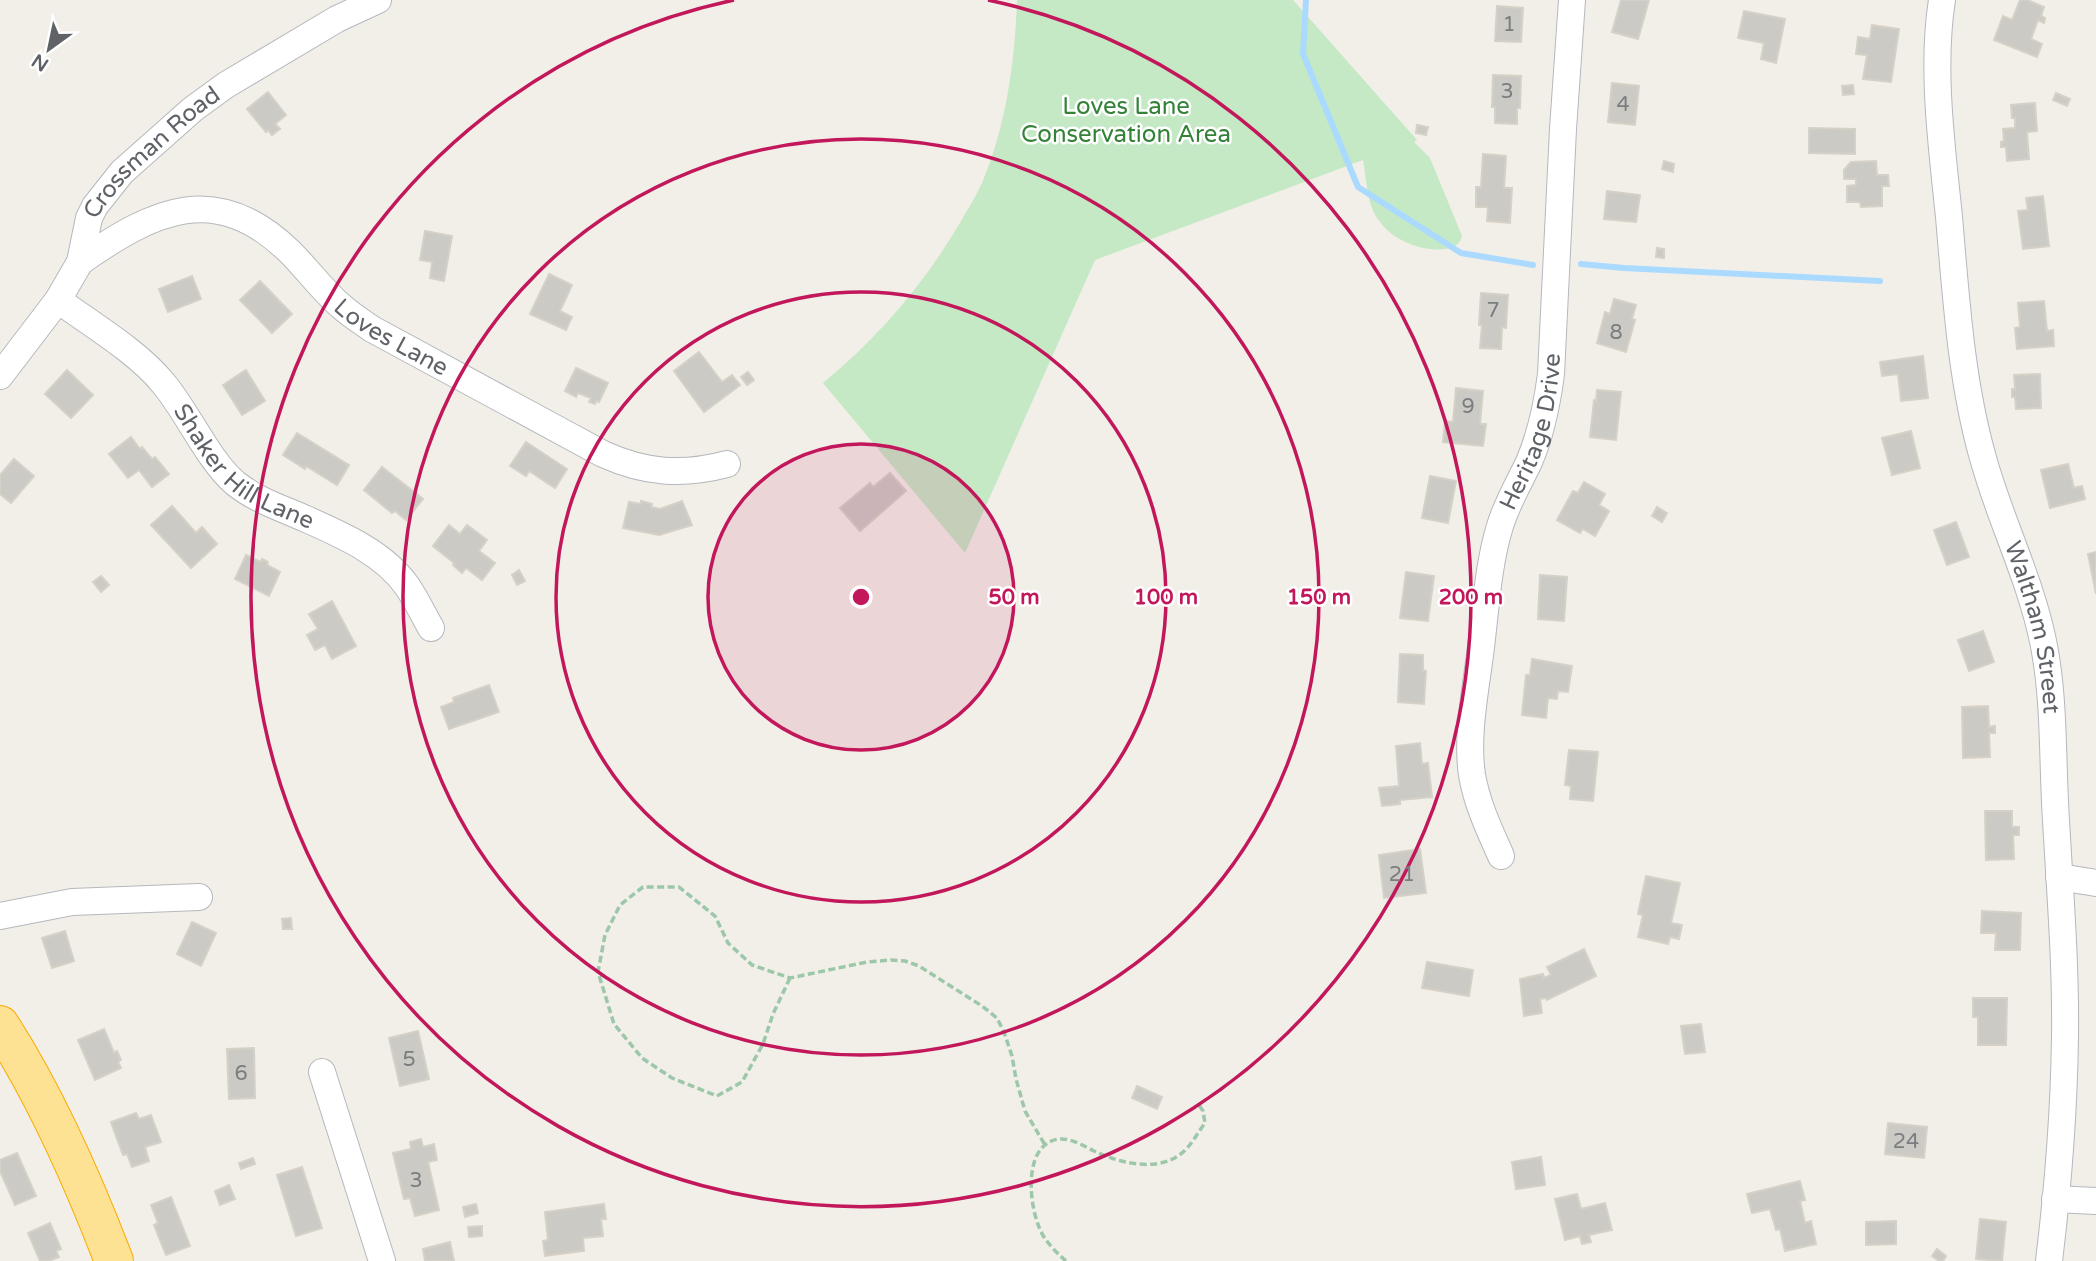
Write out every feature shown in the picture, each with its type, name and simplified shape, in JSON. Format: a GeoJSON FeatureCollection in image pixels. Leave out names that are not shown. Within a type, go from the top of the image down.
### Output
{"type":"FeatureCollection","features":[{"type":"Feature","properties":{"kind":"highway"},"geometry":{"type":"LineString","coordinates":[[0,1026],[50,1115],[114,1261]]}},
{"type":"Feature","properties":{"kind":"street","name":"Crossman Road"},"geometry":{"type":"LineString","coordinates":[[0,376],[58,300],[80,262],[86,228],[95,206],[122,172],[193,109],[226,85],[337,19],[378,0]]}},
{"type":"Feature","properties":{"kind":"street","name":"Heritage Drive"},"geometry":{"type":"LineString","coordinates":[[1501,856],[1478,801],[1472,775],[1471,736],[1496,542],[1512,495],[1533,452],[1548,398],[1572,0]]}},
{"type":"Feature","properties":{"kind":"street","name":"Waltham Street"},"geometry":{"type":"LineString","coordinates":[[1938,1],[1940,125],[1966,374],[1983,458],[2027,585],[2043,641],[2051,710],[2065,1034],[2064,1079],[2049,1261]]}},
{"type":"Feature","properties":{"kind":"street","name":"Loves Lane"},"geometry":{"type":"LineString","coordinates":[[80,262],[128,230],[171,214],[204,209],[226,211],[258,226],[276,239],[340,306],[372,329],[603,454],[628,464],[667,472],[727,464]]}},
{"type":"Feature","properties":{"kind":"street","name":"Shaker Hill Lane"},"geometry":{"type":"LineString","coordinates":[[58,300],[138,358],[157,376],[231,480],[256,497],[307,519],[371,552],[407,586],[431,628]]}},
{"type":"Feature","properties":{"kind":"street"},"geometry":{"type":"LineString","coordinates":[[2059,877],[2096,883]]}},
{"type":"Feature","properties":{"kind":"street"},"geometry":{"type":"LineString","coordinates":[[0,916],[72,902],[200,897]]}},
{"type":"Feature","properties":{"kind":"street"},"geometry":{"type":"LineString","coordinates":[[322,1072],[382,1261]]}},
{"type":"Feature","properties":{"kind":"street"},"geometry":{"type":"LineString","coordinates":[[2055,1199],[2096,1201]]}},
{"type":"Feature","properties":{"kind":"path"},"geometry":{"type":"LineString","coordinates":[[790,978],[773,1014],[763,1044],[742,1082],[717,1096],[672,1078],[642,1058],[614,1024],[598,972],[605,935],[620,905],[643,887],[679,887],[715,916],[728,943],[752,965],[790,978],[867,962],[905,961],[919,966],[997,1018],[1012,1056],[1025,1111],[1045,1144]]}},
{"type":"Feature","properties":{"kind":"path"},"geometry":{"type":"LineString","coordinates":[[1066,1261],[1043,1236],[1031,1203],[1035,1165],[1045,1144],[1067,1139],[1129,1164],[1164,1161],[1182,1153],[1205,1123],[1199,1105]]}},
{"type":"Feature","properties":{"kind":"green space","name":"Loves Lane Conservation Area"},"geometry":{"type":"Polygon","coordinates":[[[1017,0],[1293,0],[1430,158],[1462,236],[1455,246],[1432,249],[1410,244],[1389,232],[1372,208],[1363,160],[1095,260],[965,553],[823,383],[863,347],[916,288],[947,244],[980,188],[997,139],[1008,93],[1017,0]]]}},
{"type":"Feature","properties":{"kind":"building"},"geometry":{"type":"Polygon","coordinates":[[[1621,0],[1649,0],[1638,39],[1612,32],[1621,0]]]}},
{"type":"Feature","properties":{"kind":"building"},"geometry":{"type":"Polygon","coordinates":[[[2020,0],[2044,7],[2041,16],[2045,18],[2044,23],[2038,20],[2031,39],[2042,44],[2037,57],[1994,40],[2003,16],[2012,20],[2020,0]]]}},
{"type":"Feature","properties":{"kind":"building"},"geometry":{"type":"Polygon","coordinates":[[[1497,6],[1523,8],[1521,42],[1495,41],[1497,6]]]}},
{"type":"Feature","properties":{"kind":"building"},"geometry":{"type":"Polygon","coordinates":[[[1744,11],[1785,19],[1776,63],[1761,59],[1764,43],[1738,38],[1744,11]]]}},
{"type":"Feature","properties":{"kind":"building"},"geometry":{"type":"Polygon","coordinates":[[[1872,25],[1899,29],[1891,82],[1863,79],[1867,55],[1856,54],[1858,37],[1870,39],[1872,25]]]}},
{"type":"Feature","properties":{"kind":"building"},"geometry":{"type":"Polygon","coordinates":[[[1493,75],[1521,76],[1517,124],[1495,123],[1495,107],[1492,107],[1493,75]]]}},
{"type":"Feature","properties":{"kind":"building"},"geometry":{"type":"Polygon","coordinates":[[[1612,83],[1639,86],[1635,125],[1608,122],[1612,83]]]}},
{"type":"Feature","properties":{"kind":"building"},"geometry":{"type":"Polygon","coordinates":[[[1853,85],[1854,94],[1843,95],[1842,86],[1853,85]]]}},
{"type":"Feature","properties":{"kind":"building"},"geometry":{"type":"Polygon","coordinates":[[[268,92],[286,115],[275,124],[280,129],[272,135],[268,130],[266,132],[247,109],[268,92]]]}},
{"type":"Feature","properties":{"kind":"building"},"geometry":{"type":"Polygon","coordinates":[[[2056,93],[2070,99],[2067,106],[2053,100],[2056,93]]]}},
{"type":"Feature","properties":{"kind":"building"},"geometry":{"type":"Polygon","coordinates":[[[2035,103],[2037,131],[2027,132],[2029,159],[2007,161],[2006,147],[2001,147],[2001,142],[2004,141],[2003,129],[2015,128],[2011,105],[2035,103]]]}},
{"type":"Feature","properties":{"kind":"building"},"geometry":{"type":"Polygon","coordinates":[[[1417,125],[1428,127],[1426,135],[1416,133],[1417,125]]]}},
{"type":"Feature","properties":{"kind":"building"},"geometry":{"type":"Polygon","coordinates":[[[1809,128],[1855,129],[1855,154],[1809,153],[1809,128]]]}},
{"type":"Feature","properties":{"kind":"building"},"geometry":{"type":"Polygon","coordinates":[[[1483,154],[1506,156],[1504,188],[1512,188],[1510,223],[1487,221],[1488,207],[1476,207],[1476,187],[1481,187],[1483,154]]]}},
{"type":"Feature","properties":{"kind":"building"},"geometry":{"type":"Polygon","coordinates":[[[1664,161],[1674,164],[1673,172],[1662,169],[1664,161]]]}},
{"type":"Feature","properties":{"kind":"building"},"geometry":{"type":"Polygon","coordinates":[[[1876,161],[1877,175],[1888,175],[1889,186],[1882,186],[1882,206],[1861,207],[1860,202],[1847,202],[1847,186],[1856,185],[1856,179],[1844,179],[1844,170],[1851,162],[1876,161]]]}},
{"type":"Feature","properties":{"kind":"building"},"geometry":{"type":"Polygon","coordinates":[[[1607,191],[1640,195],[1636,222],[1604,219],[1607,191]]]}},
{"type":"Feature","properties":{"kind":"building"},"geometry":{"type":"Polygon","coordinates":[[[2043,196],[2049,246],[2023,249],[2018,211],[2028,210],[2026,198],[2043,196]]]}},
{"type":"Feature","properties":{"kind":"building"},"geometry":{"type":"Polygon","coordinates":[[[425,231],[452,236],[444,281],[430,278],[432,262],[420,260],[425,231]]]}},
{"type":"Feature","properties":{"kind":"building"},"geometry":{"type":"Polygon","coordinates":[[[1657,248],[1664,249],[1664,258],[1656,257],[1657,248]]]}},
{"type":"Feature","properties":{"kind":"building"},"geometry":{"type":"Polygon","coordinates":[[[549,274],[572,285],[560,311],[572,317],[566,330],[530,314],[549,274]]]}},
{"type":"Feature","properties":{"kind":"building"},"geometry":{"type":"Polygon","coordinates":[[[192,276],[201,299],[168,312],[159,289],[192,276]]]}},
{"type":"Feature","properties":{"kind":"building"},"geometry":{"type":"Polygon","coordinates":[[[260,281],[292,314],[272,333],[240,300],[260,281]]]}},
{"type":"Feature","properties":{"kind":"building"},"geometry":{"type":"Polygon","coordinates":[[[1481,293],[1508,295],[1506,328],[1502,327],[1501,349],[1480,348],[1481,293]]]}},
{"type":"Feature","properties":{"kind":"building"},"geometry":{"type":"Polygon","coordinates":[[[1614,299],[1636,305],[1632,319],[1635,320],[1626,352],[1597,343],[1605,312],[1610,314],[1614,299]]]}},
{"type":"Feature","properties":{"kind":"building"},"geometry":{"type":"Polygon","coordinates":[[[2044,301],[2047,331],[2053,330],[2054,346],[2017,349],[2015,328],[2020,327],[2018,303],[2044,301]]]}},
{"type":"Feature","properties":{"kind":"building"},"geometry":{"type":"Polygon","coordinates":[[[699,352],[722,382],[732,375],[740,385],[704,412],[674,371],[699,352]]]}},
{"type":"Feature","properties":{"kind":"building"},"geometry":{"type":"Polygon","coordinates":[[[1923,356],[1928,398],[1901,401],[1898,374],[1882,376],[1880,362],[1923,356]]]}},
{"type":"Feature","properties":{"kind":"building"},"geometry":{"type":"Polygon","coordinates":[[[576,368],[608,383],[599,402],[596,401],[595,404],[589,402],[591,398],[578,393],[576,397],[565,391],[576,368]]]}},
{"type":"Feature","properties":{"kind":"building"},"geometry":{"type":"Polygon","coordinates":[[[67,370],[93,395],[71,418],[45,394],[67,370]]]}},
{"type":"Feature","properties":{"kind":"building"},"geometry":{"type":"Polygon","coordinates":[[[246,370],[265,401],[242,415],[223,385],[246,370]]]}},
{"type":"Feature","properties":{"kind":"building"},"geometry":{"type":"Polygon","coordinates":[[[748,372],[754,380],[747,385],[741,377],[748,372]]]}},
{"type":"Feature","properties":{"kind":"building"},"geometry":{"type":"Polygon","coordinates":[[[2040,374],[2041,408],[2016,409],[2015,397],[2012,397],[2012,389],[2015,389],[2014,375],[2040,374]]]}},
{"type":"Feature","properties":{"kind":"building"},"geometry":{"type":"Polygon","coordinates":[[[1456,388],[1483,391],[1480,424],[1486,424],[1483,446],[1443,442],[1445,421],[1453,422],[1456,388]]]}},
{"type":"Feature","properties":{"kind":"building"},"geometry":{"type":"Polygon","coordinates":[[[1597,390],[1621,392],[1616,440],[1590,437],[1597,390]]]}},
{"type":"Feature","properties":{"kind":"building"},"geometry":{"type":"Polygon","coordinates":[[[1911,431],[1920,468],[1892,475],[1882,438],[1911,431]]]}},
{"type":"Feature","properties":{"kind":"building"},"geometry":{"type":"Polygon","coordinates":[[[297,433],[349,465],[337,485],[283,455],[297,433]]]}},
{"type":"Feature","properties":{"kind":"building"},"geometry":{"type":"Polygon","coordinates":[[[131,437],[152,459],[155,457],[169,474],[152,487],[139,470],[128,478],[109,454],[131,437]]]}},
{"type":"Feature","properties":{"kind":"building"},"geometry":{"type":"Polygon","coordinates":[[[526,442],[567,469],[555,488],[529,471],[526,476],[510,466],[526,442]]]}},
{"type":"Feature","properties":{"kind":"building"},"geometry":{"type":"Polygon","coordinates":[[[14,459],[34,476],[11,503],[0,494],[0,475],[14,459]]]}},
{"type":"Feature","properties":{"kind":"building"},"geometry":{"type":"Polygon","coordinates":[[[2068,464],[2074,488],[2082,486],[2085,499],[2050,508],[2041,470],[2068,464]]]}},
{"type":"Feature","properties":{"kind":"building"},"geometry":{"type":"Polygon","coordinates":[[[382,467],[423,499],[406,520],[395,511],[392,513],[364,490],[382,467]]]}},
{"type":"Feature","properties":{"kind":"building"},"geometry":{"type":"Polygon","coordinates":[[[890,473],[906,491],[860,531],[840,508],[870,483],[873,487],[890,473]]]}},
{"type":"Feature","properties":{"kind":"building"},"geometry":{"type":"Polygon","coordinates":[[[1430,476],[1456,481],[1448,523],[1422,518],[1430,476]]]}},
{"type":"Feature","properties":{"kind":"building"},"geometry":{"type":"Polygon","coordinates":[[[1584,482],[1605,494],[1599,505],[1609,511],[1595,536],[1583,529],[1580,533],[1557,520],[1573,491],[1578,493],[1584,482]]]}},
{"type":"Feature","properties":{"kind":"building"},"geometry":{"type":"Polygon","coordinates":[[[641,501],[660,509],[682,501],[692,525],[659,535],[623,528],[629,502],[641,504],[641,501]]]}},
{"type":"Feature","properties":{"kind":"building"},"geometry":{"type":"Polygon","coordinates":[[[172,506],[196,533],[202,527],[217,544],[191,568],[151,525],[172,506]]]}},
{"type":"Feature","properties":{"kind":"building"},"geometry":{"type":"Polygon","coordinates":[[[1657,507],[1667,513],[1662,522],[1652,516],[1657,507]]]}},
{"type":"Feature","properties":{"kind":"building"},"geometry":{"type":"Polygon","coordinates":[[[1956,522],[1969,557],[1947,565],[1934,530],[1956,522]]]}},
{"type":"Feature","properties":{"kind":"building"},"geometry":{"type":"Polygon","coordinates":[[[449,525],[460,534],[467,525],[487,540],[479,551],[495,563],[482,580],[466,568],[462,573],[433,546],[449,525]]]}},
{"type":"Feature","properties":{"kind":"building"},"geometry":{"type":"Polygon","coordinates":[[[2096,552],[2096,594],[2088,554],[2096,552]]]}},
{"type":"Feature","properties":{"kind":"building"},"geometry":{"type":"Polygon","coordinates":[[[246,555],[261,562],[262,559],[268,562],[267,565],[280,572],[269,596],[235,579],[246,555]]]}},
{"type":"Feature","properties":{"kind":"building"},"geometry":{"type":"Polygon","coordinates":[[[519,570],[525,581],[517,585],[512,575],[519,570]]]}},
{"type":"Feature","properties":{"kind":"building"},"geometry":{"type":"Polygon","coordinates":[[[1406,572],[1434,576],[1428,621],[1400,618],[1406,572]]]}},
{"type":"Feature","properties":{"kind":"building"},"geometry":{"type":"Polygon","coordinates":[[[1540,575],[1567,577],[1564,621],[1538,619],[1540,575]]]}},
{"type":"Feature","properties":{"kind":"building"},"geometry":{"type":"Polygon","coordinates":[[[101,576],[109,585],[101,592],[93,582],[101,576]]]}},
{"type":"Feature","properties":{"kind":"building"},"geometry":{"type":"Polygon","coordinates":[[[332,601],[356,646],[332,659],[325,645],[315,650],[307,635],[318,629],[309,614],[332,601]]]}},
{"type":"Feature","properties":{"kind":"building"},"geometry":{"type":"Polygon","coordinates":[[[1983,631],[1994,662],[1969,671],[1958,640],[1983,631]]]}},
{"type":"Feature","properties":{"kind":"building"},"geometry":{"type":"Polygon","coordinates":[[[1400,654],[1423,655],[1423,670],[1426,671],[1424,704],[1398,702],[1400,654]]]}},
{"type":"Feature","properties":{"kind":"building"},"geometry":{"type":"Polygon","coordinates":[[[1532,659],[1572,666],[1568,692],[1558,691],[1557,699],[1548,698],[1546,718],[1522,715],[1526,675],[1530,675],[1532,659]]]}},
{"type":"Feature","properties":{"kind":"building"},"geometry":{"type":"Polygon","coordinates":[[[489,685],[499,712],[449,729],[441,707],[454,702],[453,698],[489,685]]]}},
{"type":"Feature","properties":{"kind":"building"},"geometry":{"type":"Polygon","coordinates":[[[1988,706],[1989,727],[1995,726],[1995,733],[1989,733],[1990,757],[1963,758],[1962,707],[1988,706]]]}},
{"type":"Feature","properties":{"kind":"building"},"geometry":{"type":"Polygon","coordinates":[[[1420,743],[1422,764],[1428,763],[1432,797],[1400,800],[1400,804],[1382,806],[1379,788],[1399,786],[1396,746],[1420,743]]]}},
{"type":"Feature","properties":{"kind":"building"},"geometry":{"type":"Polygon","coordinates":[[[1569,750],[1598,752],[1593,801],[1570,799],[1571,786],[1565,785],[1569,750]]]}},
{"type":"Feature","properties":{"kind":"building"},"geometry":{"type":"Polygon","coordinates":[[[1985,811],[2012,811],[2012,827],[2019,827],[2019,835],[2013,835],[2014,859],[1986,860],[1985,811]]]}},
{"type":"Feature","properties":{"kind":"building"},"geometry":{"type":"Polygon","coordinates":[[[1420,849],[1426,893],[1384,898],[1379,855],[1420,849]]]}},
{"type":"Feature","properties":{"kind":"building"},"geometry":{"type":"Polygon","coordinates":[[[1646,876],[1680,883],[1671,923],[1682,925],[1679,939],[1670,937],[1668,944],[1638,937],[1643,915],[1638,914],[1646,876]]]}},
{"type":"Feature","properties":{"kind":"building"},"geometry":{"type":"Polygon","coordinates":[[[1982,911],[2021,913],[2020,950],[1995,950],[1996,933],[1981,933],[1982,911]]]}},
{"type":"Feature","properties":{"kind":"building"},"geometry":{"type":"Polygon","coordinates":[[[291,918],[292,929],[283,929],[282,919],[291,918]]]}},
{"type":"Feature","properties":{"kind":"building"},"geometry":{"type":"Polygon","coordinates":[[[192,922],[216,933],[201,966],[177,954],[192,922]]]}},
{"type":"Feature","properties":{"kind":"building"},"geometry":{"type":"Polygon","coordinates":[[[65,931],[74,961],[52,968],[42,938],[65,931]]]}},
{"type":"Feature","properties":{"kind":"building"},"geometry":{"type":"Polygon","coordinates":[[[1584,949],[1596,976],[1547,1000],[1540,999],[1542,1013],[1524,1016],[1520,979],[1551,975],[1547,967],[1584,949]]]}},
{"type":"Feature","properties":{"kind":"building"},"geometry":{"type":"Polygon","coordinates":[[[1427,962],[1473,970],[1469,996],[1422,988],[1427,962]]]}},
{"type":"Feature","properties":{"kind":"building"},"geometry":{"type":"Polygon","coordinates":[[[1973,998],[2007,998],[2006,1045],[1978,1045],[1978,1017],[1973,1017],[1973,998]]]}},
{"type":"Feature","properties":{"kind":"building"},"geometry":{"type":"Polygon","coordinates":[[[1701,1024],[1705,1052],[1685,1054],[1681,1026],[1701,1024]]]}},
{"type":"Feature","properties":{"kind":"building"},"geometry":{"type":"Polygon","coordinates":[[[104,1029],[114,1053],[117,1051],[121,1060],[118,1062],[121,1068],[95,1080],[78,1040],[104,1029]]]}},
{"type":"Feature","properties":{"kind":"building"},"geometry":{"type":"Polygon","coordinates":[[[418,1031],[429,1079],[400,1086],[389,1038],[418,1031]]]}},
{"type":"Feature","properties":{"kind":"building"},"geometry":{"type":"Polygon","coordinates":[[[254,1048],[255,1098],[229,1099],[227,1049],[254,1048]]]}},
{"type":"Feature","properties":{"kind":"building"},"geometry":{"type":"Polygon","coordinates":[[[1137,1086],[1162,1097],[1157,1109],[1132,1098],[1137,1086]]]}},
{"type":"Feature","properties":{"kind":"building"},"geometry":{"type":"Polygon","coordinates":[[[136,1113],[139,1119],[151,1115],[161,1142],[145,1147],[149,1161],[132,1167],[127,1154],[123,1155],[111,1122],[136,1113]]]}},
{"type":"Feature","properties":{"kind":"building"},"geometry":{"type":"Polygon","coordinates":[[[1888,1123],[1927,1127],[1924,1158],[1885,1154],[1888,1123]]]}},
{"type":"Feature","properties":{"kind":"building"},"geometry":{"type":"Polygon","coordinates":[[[421,1139],[423,1147],[434,1144],[437,1160],[428,1162],[439,1210],[415,1216],[410,1198],[404,1199],[393,1153],[411,1149],[410,1142],[421,1139]]]}},
{"type":"Feature","properties":{"kind":"building"},"geometry":{"type":"Polygon","coordinates":[[[17,1153],[36,1196],[15,1205],[0,1171],[0,1160],[17,1153]]]}},
{"type":"Feature","properties":{"kind":"building"},"geometry":{"type":"Polygon","coordinates":[[[1541,1157],[1545,1185],[1516,1189],[1512,1162],[1541,1157]]]}},
{"type":"Feature","properties":{"kind":"building"},"geometry":{"type":"Polygon","coordinates":[[[253,1158],[255,1164],[241,1169],[239,1163],[253,1158]]]}},
{"type":"Feature","properties":{"kind":"building"},"geometry":{"type":"Polygon","coordinates":[[[302,1167],[322,1228],[296,1236],[277,1175],[302,1167]]]}},
{"type":"Feature","properties":{"kind":"building"},"geometry":{"type":"Polygon","coordinates":[[[1800,1181],[1805,1200],[1800,1201],[1805,1223],[1811,1221],[1816,1244],[1785,1251],[1780,1229],[1776,1230],[1770,1209],[1752,1213],[1747,1194],[1800,1181]]]}},
{"type":"Feature","properties":{"kind":"building"},"geometry":{"type":"Polygon","coordinates":[[[229,1185],[235,1199],[220,1205],[215,1191],[229,1185]]]}},
{"type":"Feature","properties":{"kind":"building"},"geometry":{"type":"Polygon","coordinates":[[[1577,1194],[1581,1209],[1605,1203],[1612,1230],[1589,1235],[1591,1242],[1582,1244],[1580,1236],[1565,1240],[1555,1199],[1577,1194]]]}},
{"type":"Feature","properties":{"kind":"building"},"geometry":{"type":"Polygon","coordinates":[[[171,1197],[190,1246],[166,1255],[154,1225],[158,1223],[151,1205],[171,1197]]]}},
{"type":"Feature","properties":{"kind":"building"},"geometry":{"type":"Polygon","coordinates":[[[476,1204],[478,1213],[465,1217],[463,1207],[476,1204]]]}},
{"type":"Feature","properties":{"kind":"building"},"geometry":{"type":"Polygon","coordinates":[[[604,1204],[606,1219],[601,1219],[603,1236],[583,1238],[584,1251],[545,1256],[543,1241],[548,1240],[545,1212],[604,1204]]]}},
{"type":"Feature","properties":{"kind":"building"},"geometry":{"type":"Polygon","coordinates":[[[1980,1219],[2006,1222],[2002,1261],[1976,1259],[1980,1219]]]}},
{"type":"Feature","properties":{"kind":"building"},"geometry":{"type":"Polygon","coordinates":[[[1896,1221],[1896,1244],[1866,1245],[1866,1222],[1896,1221]]]}},
{"type":"Feature","properties":{"kind":"building"},"geometry":{"type":"Polygon","coordinates":[[[50,1223],[61,1249],[56,1251],[59,1257],[40,1261],[28,1233],[50,1223]]]}},
{"type":"Feature","properties":{"kind":"building"},"geometry":{"type":"Polygon","coordinates":[[[482,1226],[482,1236],[469,1237],[468,1227],[482,1226]]]}},
{"type":"Feature","properties":{"kind":"building"},"geometry":{"type":"Polygon","coordinates":[[[450,1242],[454,1261],[425,1261],[423,1249],[450,1242]]]}},
{"type":"Feature","properties":{"kind":"building"},"geometry":{"type":"Polygon","coordinates":[[[1937,1249],[1946,1256],[1943,1261],[1932,1256],[1937,1249]]]}},
{"type":"Feature","properties":{"kind":"waterway"},"geometry":{"type":"LineString","coordinates":[[1306,0],[1303,54],[1358,187],[1461,253],[1533,265]]}},
{"type":"Feature","properties":{"kind":"waterway"},"geometry":{"type":"LineString","coordinates":[[1581,264],[1880,281]]}}]}
